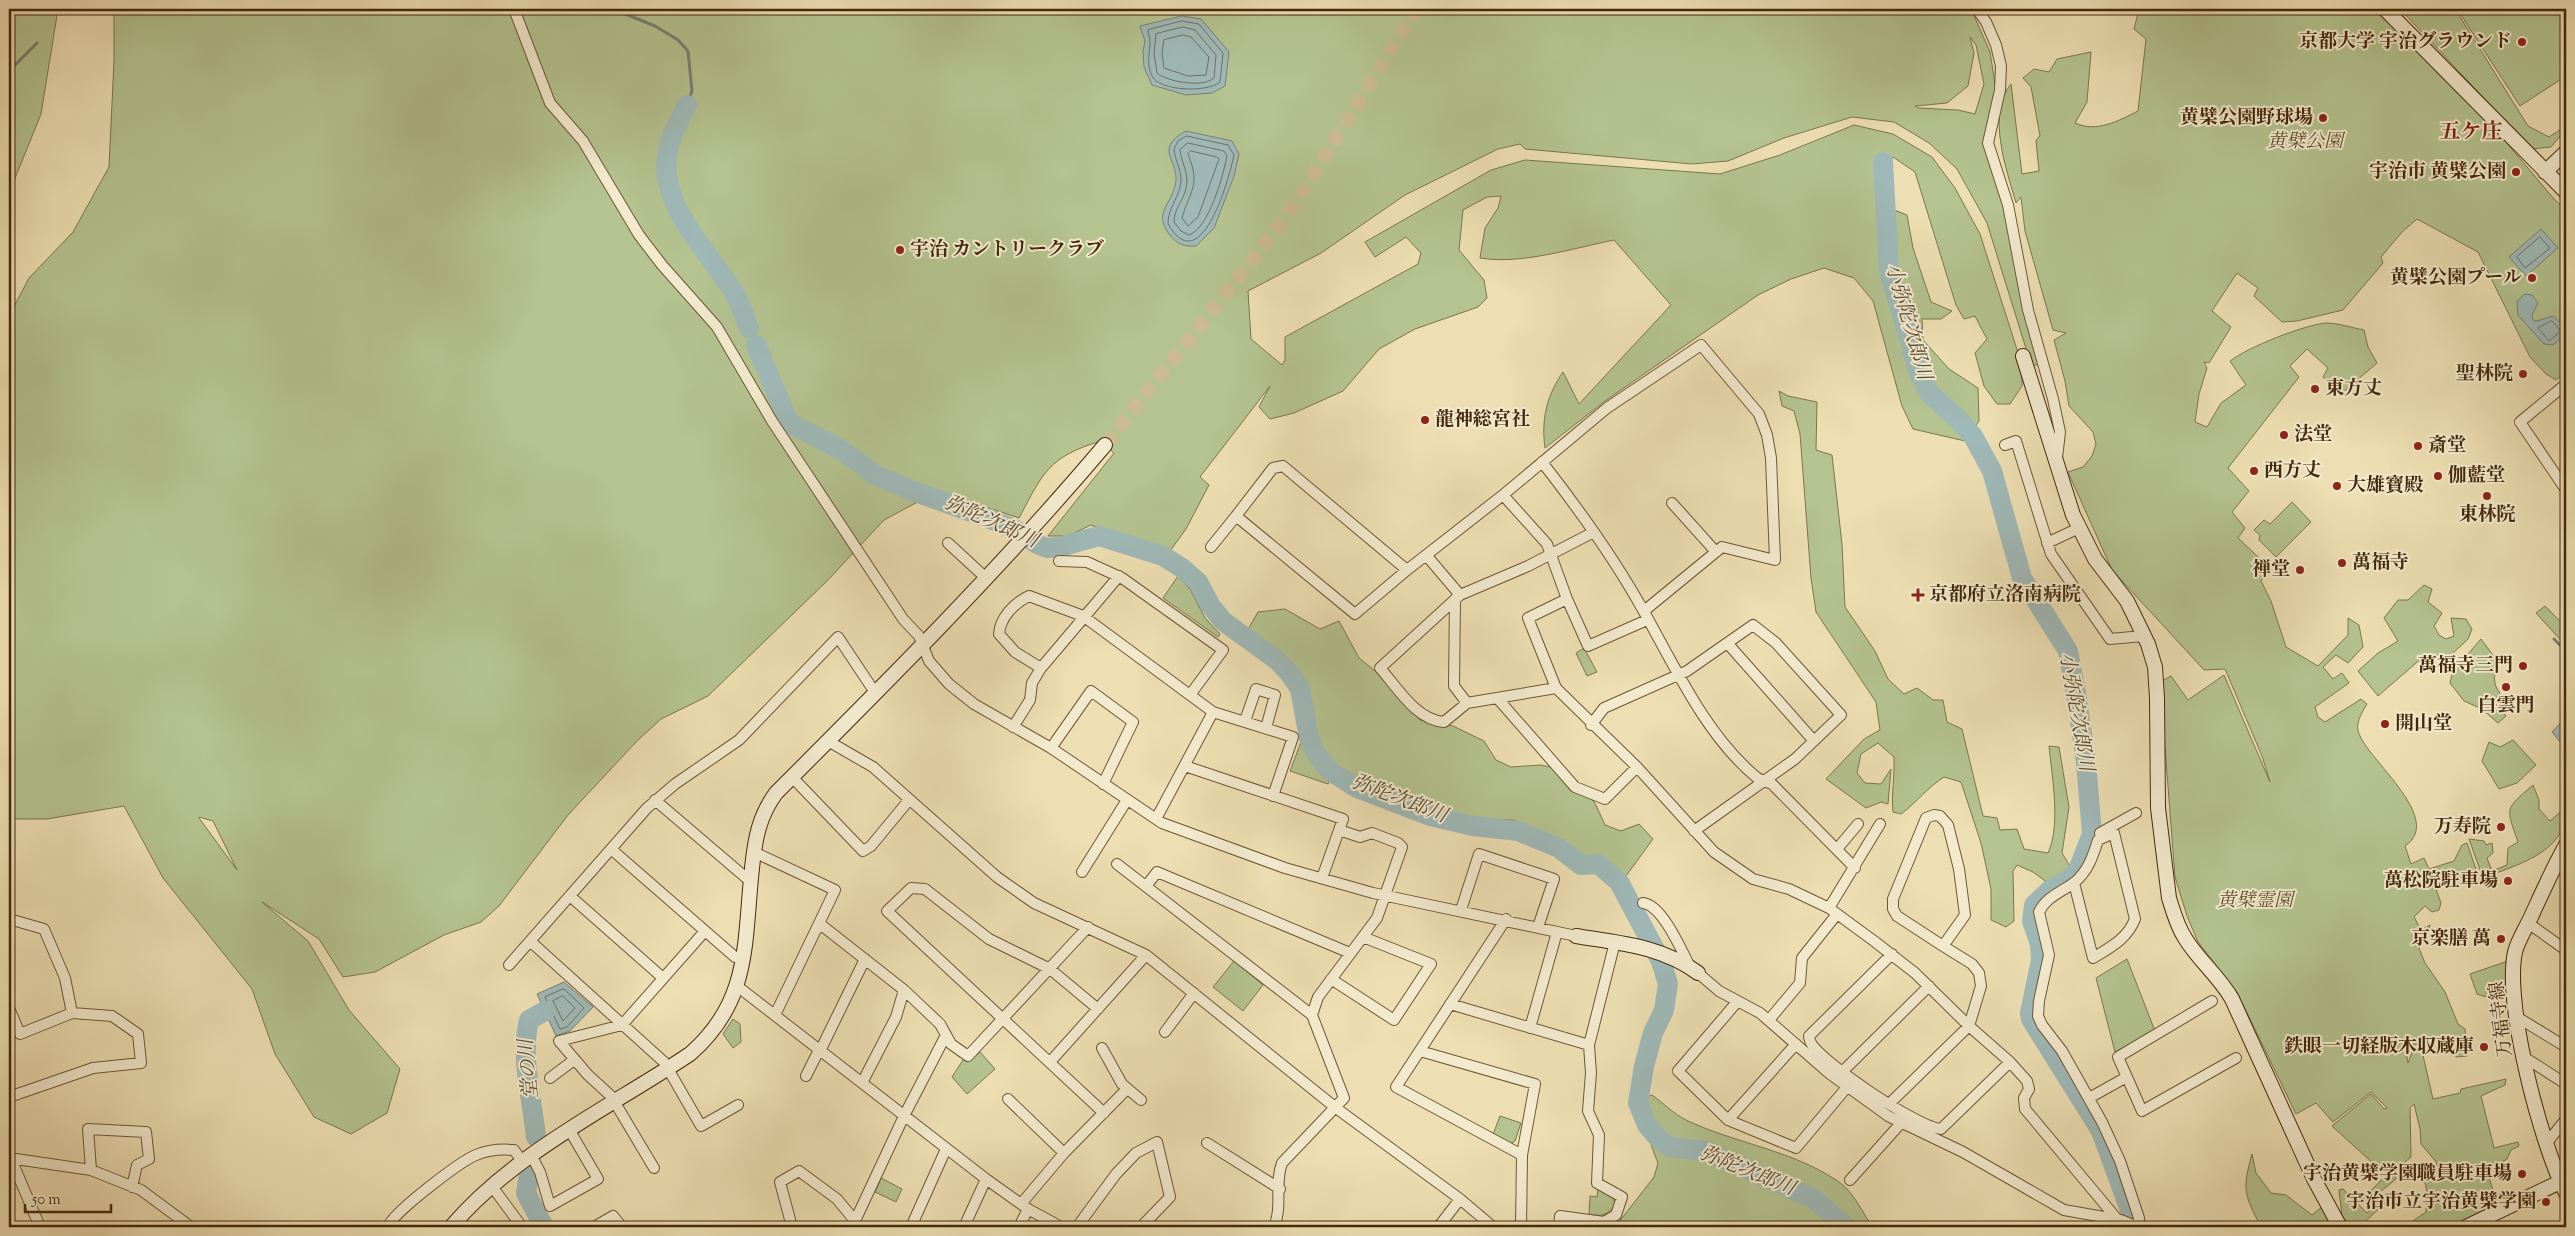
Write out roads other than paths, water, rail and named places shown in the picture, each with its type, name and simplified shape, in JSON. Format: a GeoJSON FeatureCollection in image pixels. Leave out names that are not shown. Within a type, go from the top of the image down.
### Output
{"type":"FeatureCollection","features":[{"type":"Feature","properties":{"kind":"street"},"geometry":{"type":"LineString","coordinates":[[514,9],[550,103],[583,141],[639,235],[662,266],[717,327],[772,421],[903,619],[919,636],[929,661],[949,684],[974,704],[1051,748],[1156,819],[1185,833],[1243,851],[1285,868],[1386,896],[1506,919],[1576,936],[1629,944],[1672,956],[1693,969],[1719,991],[1769,1020],[1847,1087],[1901,1124],[1963,1152],[2064,1210],[2119,1219],[2137,1226],[2139,1218],[2120,1161],[2102,1122],[2062,1051],[2042,1025],[2038,1016],[2039,1001],[2049,955],[2039,912],[2044,902],[2074,883],[2083,874],[2091,860],[2098,840],[2098,834],[2136,813]]}},
{"type":"Feature","properties":{"kind":"street"},"geometry":{"type":"LineString","coordinates":[[1977,9],[1990,30],[2001,66],[2000,90],[1988,143],[2008,205],[2028,310],[2055,407],[2060,432],[2057,467]]}},
{"type":"Feature","properties":{"kind":"street"},"geometry":{"type":"LineString","coordinates":[[2385,9],[2544,172],[2566,192]]}},
{"type":"Feature","properties":{"kind":"street"},"geometry":{"type":"LineString","coordinates":[[2544,172],[2566,152]]}},
{"type":"Feature","properties":{"kind":"street"},"geometry":{"type":"LineString","coordinates":[[1236,516],[1355,614],[1407,570],[1503,495],[1607,408],[1701,345],[1759,414],[1767,435],[1771,458],[1775,560],[1722,547],[1645,616],[1588,646],[1567,599],[1547,544],[1503,495]]}},
{"type":"Feature","properties":{"kind":"street"},"geometry":{"type":"LineString","coordinates":[[2023,356],[2057,467],[2079,528],[2095,559],[2127,601],[2155,667],[2157,680],[2158,808],[2168,889],[2173,911],[2185,938],[2232,999],[2314,1179],[2340,1227]]}},
{"type":"Feature","properties":{"kind":"street"},"geometry":{"type":"LineString","coordinates":[[2566,384],[2520,422],[2566,490]]}},
{"type":"Feature","properties":{"kind":"street"},"geometry":{"type":"LineString","coordinates":[[2005,445],[2016,441],[2051,554],[2110,639],[2143,636]]}},
{"type":"Feature","properties":{"kind":"street"},"geometry":{"type":"LineString","coordinates":[[451,1227],[491,1185],[527,1158],[690,1054],[712,1032],[728,1008],[737,986],[742,959],[755,836],[765,810],[776,792],[923,647],[987,580],[1105,445]]}},
{"type":"Feature","properties":{"kind":"street"},"geometry":{"type":"LineString","coordinates":[[1542,462],[1594,532],[1678,675],[1726,745],[1756,778],[1772,784],[1855,868]]}},
{"type":"Feature","properties":{"kind":"street"},"geometry":{"type":"LineString","coordinates":[[1211,548],[1273,468],[1283,466],[1407,570]]}},
{"type":"Feature","properties":{"kind":"street"},"geometry":{"type":"LineString","coordinates":[[1672,503],[1716,552]]}},
{"type":"Feature","properties":{"kind":"street"},"geometry":{"type":"LineString","coordinates":[[2047,543],[2079,528]]}},
{"type":"Feature","properties":{"kind":"street"},"geometry":{"type":"LineString","coordinates":[[1556,688],[1467,703],[1444,722],[1427,717],[1418,711],[1380,668],[1458,597],[1594,532]]}},
{"type":"Feature","properties":{"kind":"street"},"geometry":{"type":"LineString","coordinates":[[948,543],[987,580]]}},
{"type":"Feature","properties":{"kind":"street"},"geometry":{"type":"LineString","coordinates":[[1426,555],[1458,597],[1454,686],[1467,703]]}},
{"type":"Feature","properties":{"kind":"street"},"geometry":{"type":"LineString","coordinates":[[1059,561],[1087,562],[1119,576],[1224,650],[1190,695]]}},
{"type":"Feature","properties":{"kind":"street"},"geometry":{"type":"LineString","coordinates":[[1013,727],[1030,700],[1032,683],[1042,668],[1119,576]]}},
{"type":"Feature","properties":{"kind":"street"},"geometry":{"type":"LineString","coordinates":[[1042,668],[1015,652],[999,634],[1000,624],[1020,600],[1029,596],[1084,616],[1213,712],[1293,737],[1273,796]]}},
{"type":"Feature","properties":{"kind":"street"},"geometry":{"type":"LineString","coordinates":[[1567,599],[1528,618],[1556,688],[1591,725],[1637,767],[1714,852],[1753,879],[1789,889],[1833,911],[1892,954],[2010,1062],[2027,1081],[2029,1089],[2024,1098],[2025,1109],[2119,1219]]}},
{"type":"Feature","properties":{"kind":"street"},"geometry":{"type":"LineString","coordinates":[[1591,725],[1604,708],[1678,675],[1728,644],[1753,625],[1776,643],[1841,715],[1795,759],[1694,831]]}},
{"type":"Feature","properties":{"kind":"street"},"geometry":{"type":"LineString","coordinates":[[509,965],[655,800],[739,740],[838,637],[876,694]]}},
{"type":"Feature","properties":{"kind":"street"},"geometry":{"type":"LineString","coordinates":[[1728,644],[1814,742]]}},
{"type":"Feature","properties":{"kind":"street"},"geometry":{"type":"LineString","coordinates":[[1245,721],[1256,689],[1275,695],[1266,728]]}},
{"type":"Feature","properties":{"kind":"street"},"geometry":{"type":"LineString","coordinates":[[1051,748],[1091,691],[1133,722],[1103,784]]}},
{"type":"Feature","properties":{"kind":"street"},"geometry":{"type":"LineString","coordinates":[[1498,699],[1575,788],[1605,799],[1637,767]]}},
{"type":"Feature","properties":{"kind":"street"},"geometry":{"type":"LineString","coordinates":[[1156,819],[1213,712]]}},
{"type":"Feature","properties":{"kind":"street"},"geometry":{"type":"LineString","coordinates":[[828,741],[873,767],[997,878],[1034,903],[1146,955],[1336,1108],[1460,1199],[1493,1227]]}},
{"type":"Feature","properties":{"kind":"street"},"geometry":{"type":"LineString","coordinates":[[1184,766],[1343,819],[1322,878]]}},
{"type":"Feature","properties":{"kind":"street"},"geometry":{"type":"LineString","coordinates":[[792,777],[863,851],[871,846],[909,800]]}},
{"type":"Feature","properties":{"kind":"street"},"geometry":{"type":"LineString","coordinates":[[655,800],[751,882]]}},
{"type":"Feature","properties":{"kind":"street"},"geometry":{"type":"LineString","coordinates":[[1082,872],[1127,800]]}},
{"type":"Feature","properties":{"kind":"street"},"geometry":{"type":"LineString","coordinates":[[1889,1104],[1969,1026],[1981,986],[1979,973],[1972,964],[1943,946],[1897,916],[1893,909],[1893,900],[1926,818],[1934,815],[1940,816],[1948,825],[1963,885],[1965,914],[1943,946]]}},
{"type":"Feature","properties":{"kind":"street"},"geometry":{"type":"LineString","coordinates":[[1837,850],[1858,824]]}},
{"type":"Feature","properties":{"kind":"street"},"geometry":{"type":"LineString","coordinates":[[1769,1020],[1800,983],[1802,958],[1833,911],[1880,824]]}},
{"type":"Feature","properties":{"kind":"street"},"geometry":{"type":"LineString","coordinates":[[1312,1015],[1318,997],[1377,918],[1402,847],[1398,843],[1372,833],[1360,837],[1339,830]]}},
{"type":"Feature","properties":{"kind":"street"},"geometry":{"type":"LineString","coordinates":[[2074,883],[2092,958],[2117,944],[2130,932],[2135,919],[2114,833],[2098,840]]}},
{"type":"Feature","properties":{"kind":"street"},"geometry":{"type":"LineString","coordinates":[[611,849],[735,957],[742,959]]}},
{"type":"Feature","properties":{"kind":"street"},"geometry":{"type":"LineString","coordinates":[[754,852],[834,890],[820,924],[775,1015]]}},
{"type":"Feature","properties":{"kind":"street","name":"万福寺線"},"geometry":{"type":"LineString","coordinates":[[2563,1187],[2546,1144],[2524,1057],[2517,1017],[2515,954],[2564,853]]}},
{"type":"Feature","properties":{"kind":"street"},"geometry":{"type":"LineString","coordinates":[[1461,910],[1479,854],[1554,879],[1538,927]]}},
{"type":"Feature","properties":{"kind":"street"},"geometry":{"type":"LineString","coordinates":[[1117,864],[1147,885],[1312,1015],[1341,1086],[1344,1098],[1282,1163],[1278,1174],[1280,1189],[1279,1214],[1274,1227]]}},
{"type":"Feature","properties":{"kind":"street"},"geometry":{"type":"LineString","coordinates":[[1147,885],[1157,872],[1350,953]]}},
{"type":"Feature","properties":{"kind":"street"},"geometry":{"type":"LineString","coordinates":[[1098,1009],[1050,969],[989,939],[925,889],[911,888],[888,911],[1104,1113]]}},
{"type":"Feature","properties":{"kind":"street"},"geometry":{"type":"LineString","coordinates":[[570,896],[664,978]]}},
{"type":"Feature","properties":{"kind":"street"},"geometry":{"type":"LineString","coordinates":[[1642,903],[1649,904],[1658,911],[1693,969]]}},
{"type":"Feature","properties":{"kind":"street"},"geometry":{"type":"LineString","coordinates":[[9,919],[44,929],[65,978],[72,1013]]}},
{"type":"Feature","properties":{"kind":"street"},"geometry":{"type":"LineString","coordinates":[[1506,919],[1396,1087],[1522,1155]]}},
{"type":"Feature","properties":{"kind":"street"},"geometry":{"type":"LineString","coordinates":[[820,924],[904,990],[940,1024],[951,1044],[968,1056],[1088,927]]}},
{"type":"Feature","properties":{"kind":"street"},"geometry":{"type":"LineString","coordinates":[[2528,924],[2566,950]]}},
{"type":"Feature","properties":{"kind":"street"},"geometry":{"type":"LineString","coordinates":[[654,1168],[615,1102],[574,1060],[559,1041],[622,1025],[705,931]]}},
{"type":"Feature","properties":{"kind":"street"},"geometry":{"type":"LineString","coordinates":[[1530,1028],[1557,932]]}},
{"type":"Feature","properties":{"kind":"street"},"geometry":{"type":"LineString","coordinates":[[1331,979],[1394,1020],[1430,964],[1363,937]]}},
{"type":"Feature","properties":{"kind":"street"},"geometry":{"type":"LineString","coordinates":[[530,941],[664,1062],[701,1126],[738,1105]]}},
{"type":"Feature","properties":{"kind":"street"},"geometry":{"type":"LineString","coordinates":[[1559,1227],[1560,1216],[1604,1222],[1616,1215],[1622,1197],[1597,1182],[1598,1135],[1588,1111],[1591,1073],[1589,1045],[1614,942]]}},
{"type":"Feature","properties":{"kind":"street"},"geometry":{"type":"LineString","coordinates":[[1892,954],[1809,1036],[1810,1043],[1843,1072],[1889,1104],[1932,1128],[1941,1129],[2010,1062]]}},
{"type":"Feature","properties":{"kind":"street"},"geometry":{"type":"LineString","coordinates":[[1050,1062],[1146,955]]}},
{"type":"Feature","properties":{"kind":"street"},"geometry":{"type":"LineString","coordinates":[[806,1076],[865,959]]}},
{"type":"Feature","properties":{"kind":"street"},"geometry":{"type":"LineString","coordinates":[[737,986],[986,1179],[1024,1207],[1062,1227]]}},
{"type":"Feature","properties":{"kind":"street"},"geometry":{"type":"LineString","coordinates":[[1843,1072],[1929,986]]}},
{"type":"Feature","properties":{"kind":"street"},"geometry":{"type":"LineString","coordinates":[[862,1083],[896,1017],[904,990]]}},
{"type":"Feature","properties":{"kind":"street"},"geometry":{"type":"LineString","coordinates":[[1165,1032],[1194,993]]}},
{"type":"Feature","properties":{"kind":"street"},"geometry":{"type":"LineString","coordinates":[[2212,1001],[2118,1057],[2126,1078],[2142,1111],[2236,1058]]}},
{"type":"Feature","properties":{"kind":"street"},"geometry":{"type":"LineString","coordinates":[[1737,1002],[1678,1071],[1728,1120],[1796,1148],[1847,1087]]}},
{"type":"Feature","properties":{"kind":"street"},"geometry":{"type":"LineString","coordinates":[[1450,1004],[1589,1045]]}},
{"type":"Feature","properties":{"kind":"street"},"geometry":{"type":"LineString","coordinates":[[9,1008],[20,1034],[72,1013],[112,1016],[138,1034],[141,1063],[93,1068],[9,1097]]}},
{"type":"Feature","properties":{"kind":"street"},"geometry":{"type":"LineString","coordinates":[[2517,1017],[2566,1048]]}},
{"type":"Feature","properties":{"kind":"street"},"geometry":{"type":"LineString","coordinates":[[792,1227],[780,1182],[799,1171],[837,1199],[858,1224],[904,1116],[946,1035]]}},
{"type":"Feature","properties":{"kind":"street"},"geometry":{"type":"LineString","coordinates":[[1728,1120],[1796,1044]]}},
{"type":"Feature","properties":{"kind":"street"},"geometry":{"type":"LineString","coordinates":[[1102,1048],[1122,1084],[1141,1100]]}},
{"type":"Feature","properties":{"kind":"street"},"geometry":{"type":"LineString","coordinates":[[1420,1051],[1535,1084],[1522,1155],[1521,1227]]}},
{"type":"Feature","properties":{"kind":"street"},"geometry":{"type":"LineString","coordinates":[[2524,1057],[2566,1084]]}},
{"type":"Feature","properties":{"kind":"street"},"geometry":{"type":"LineString","coordinates":[[550,1078],[574,1060]]}},
{"type":"Feature","properties":{"kind":"street"},"geometry":{"type":"LineString","coordinates":[[2089,1098],[2126,1078]]}},
{"type":"Feature","properties":{"kind":"street"},"geometry":{"type":"LineString","coordinates":[[1019,1227],[1024,1207],[1064,1153],[1128,1089]]}},
{"type":"Feature","properties":{"kind":"street"},"geometry":{"type":"LineString","coordinates":[[1008,1099],[1064,1153]]}},
{"type":"Feature","properties":{"kind":"street"},"geometry":{"type":"LineString","coordinates":[[2546,1144],[2566,1119]]}},
{"type":"Feature","properties":{"kind":"street"},"geometry":{"type":"LineString","coordinates":[[1850,1180],[1901,1124]]}},
{"type":"Feature","properties":{"kind":"street"},"geometry":{"type":"LineString","coordinates":[[91,1170],[88,1129],[146,1132],[149,1159],[137,1165],[132,1187]]}},
{"type":"Feature","properties":{"kind":"street"},"geometry":{"type":"LineString","coordinates":[[388,1227],[390,1221],[436,1182],[476,1155],[503,1149],[514,1150],[527,1158],[540,1172],[550,1206],[598,1179],[570,1131]]}},
{"type":"Feature","properties":{"kind":"street"},"geometry":{"type":"LineString","coordinates":[[1077,1227],[1116,1174],[1136,1153],[1157,1142],[1170,1197],[1141,1227]]}},
{"type":"Feature","properties":{"kind":"street"},"geometry":{"type":"LineString","coordinates":[[1206,1143],[1280,1189]]}},
{"type":"Feature","properties":{"kind":"street"},"geometry":{"type":"LineString","coordinates":[[911,1227],[946,1149]]}},
{"type":"Feature","properties":{"kind":"street"},"geometry":{"type":"LineString","coordinates":[[10,1156],[91,1170],[141,1190],[191,1227]]}},
{"type":"Feature","properties":{"kind":"street"},"geometry":{"type":"LineString","coordinates":[[10,1156],[40,1227]]}},
{"type":"Feature","properties":{"kind":"street"},"geometry":{"type":"LineString","coordinates":[[964,1227],[986,1179]]}},
{"type":"Feature","properties":{"kind":"street"},"geometry":{"type":"LineString","coordinates":[[491,1185],[522,1227]]}},
{"type":"Feature","properties":{"kind":"street"},"geometry":{"type":"LineString","coordinates":[[2466,1227],[2563,1187]]}},
{"type":"Feature","properties":{"kind":"street"},"geometry":{"type":"LineString","coordinates":[[1435,1227],[1440,1225],[1460,1199]]}},
{"type":"Feature","properties":{"kind":"street"},"geometry":{"type":"LineString","coordinates":[[594,1227],[613,1216],[622,1227]]}},
{"type":"Feature","properties":{"kind":"water"},"geometry":{"type":"Polygon","coordinates":[[[1182,16],[1201,19],[1229,52],[1225,86],[1212,93],[1186,95],[1152,85],[1144,67],[1143,51],[1145,41],[1140,26],[1182,16]]]}},
{"type":"Feature","properties":{"kind":"water"},"geometry":{"type":"Polygon","coordinates":[[[1186,131],[1232,141],[1239,154],[1234,176],[1214,228],[1196,246],[1188,246],[1175,241],[1165,228],[1163,221],[1164,210],[1173,193],[1176,177],[1170,156],[1170,144],[1186,131]]]}},
{"type":"Feature","properties":{"kind":"water"},"geometry":{"type":"Polygon","coordinates":[[[2541,229],[2558,248],[2526,276],[2509,257],[2541,229]]]}},
{"type":"Feature","properties":{"kind":"water"},"geometry":{"type":"Polygon","coordinates":[[[2525,294],[2532,295],[2538,303],[2532,315],[2533,320],[2537,321],[2553,316],[2565,327],[2565,334],[2553,345],[2544,344],[2518,315],[2517,301],[2525,294]]]}},
{"type":"Feature","properties":{"kind":"water"},"geometry":{"type":"Polygon","coordinates":[[[2566,717],[2566,749],[2552,732],[2566,717]]]}},
{"type":"Feature","properties":{"kind":"water"},"geometry":{"type":"Polygon","coordinates":[[[564,982],[593,1007],[570,1031],[556,1036],[537,994],[564,982]]]}},
{"type":"Feature","properties":{"kind":"waterway"},"geometry":{"type":"LineString","coordinates":[[613,9],[655,26],[678,40],[688,51],[692,91],[687,105]]}},
{"type":"Feature","properties":{"kind":"waterway"},"geometry":{"type":"LineString","coordinates":[[9,71],[37,43]]}},
{"type":"Feature","properties":{"kind":"waterway","name":"弥陀次郎川"},"geometry":{"type":"LineString","coordinates":[[687,105],[669,144],[666,170],[670,189],[677,208],[687,226],[736,297],[749,328]]}},
{"type":"Feature","properties":{"kind":"waterway","name":"小弥陀次郎川"},"geometry":{"type":"LineString","coordinates":[[1883,162],[1889,271],[1919,373],[1930,394],[1959,420],[1973,436],[1992,471],[2022,578],[2068,651],[2086,762],[2092,834],[2078,870],[2071,878],[2051,889],[2034,905],[2032,921],[2040,944],[2041,960],[2030,1013],[2031,1019],[2101,1131],[2131,1213],[2132,1227]]}},
{"type":"Feature","properties":{"kind":"waterway","name":"弥陀次郎川"},"geometry":{"type":"LineString","coordinates":[[756,345],[789,423],[840,449],[875,475],[988,518],[1016,530],[1037,544],[1047,548],[1059,547],[1099,536],[1163,556],[1182,568],[1198,582],[1210,605],[1223,621],[1278,661],[1290,674],[1300,689],[1309,738],[1317,755],[1330,771],[1357,788],[1430,816],[1473,826],[1518,831],[1559,848],[1581,865],[1598,864],[1619,882],[1661,961],[1668,984],[1664,1010],[1653,1033],[1644,1066],[1638,1103],[1647,1125],[1658,1138],[1670,1147],[1706,1151],[1814,1199],[1846,1227]]}},
{"type":"Feature","properties":{"kind":"waterway"},"geometry":{"type":"LineString","coordinates":[[2554,639],[2566,651]]}},
{"type":"Feature","properties":{"kind":"waterway","name":"堂の川"},"geometry":{"type":"LineString","coordinates":[[536,1137],[526,1063],[527,1034],[529,1020],[545,1011]]}},
{"type":"Feature","properties":{"kind":"waterway","name":"堂の川"},"geometry":{"type":"LineString","coordinates":[[529,1174],[526,1193],[544,1227]]}},
{"type":"Feature","properties":{"kind":"tunnel"},"geometry":{"type":"LineString","coordinates":[[1105,445],[1276,230],[1312,177],[1416,9]]}},
{"type":"Feature","properties":{"kind":"place","name":"京都大学 宇治グラウンド"},"geometry":{"type":"Point","coordinates":[2522,42]}},
{"type":"Feature","properties":{"kind":"place","name":"黄檗公園野球場"},"geometry":{"type":"Point","coordinates":[2323,118]}},
{"type":"Feature","properties":{"kind":"place","name":"宇治市 黄檗公園"},"geometry":{"type":"Point","coordinates":[2516,172]}},
{"type":"Feature","properties":{"kind":"place","name":"宇治 カントリークラブ"},"geometry":{"type":"Point","coordinates":[900,250]}},
{"type":"Feature","properties":{"kind":"place","name":"黄檗公園プール"},"geometry":{"type":"Point","coordinates":[2532,278]}},
{"type":"Feature","properties":{"kind":"place","name":"聖林院"},"geometry":{"type":"Point","coordinates":[2523,374]}},
{"type":"Feature","properties":{"kind":"place","name":"東方丈"},"geometry":{"type":"Point","coordinates":[2315,389]}},
{"type":"Feature","properties":{"kind":"place","name":"龍神総宮社"},"geometry":{"type":"Point","coordinates":[1425,420]}},
{"type":"Feature","properties":{"kind":"place","name":"法堂"},"geometry":{"type":"Point","coordinates":[2284,435]}},
{"type":"Feature","properties":{"kind":"place","name":"斎堂"},"geometry":{"type":"Point","coordinates":[2418,446]}},
{"type":"Feature","properties":{"kind":"place","name":"西方丈"},"geometry":{"type":"Point","coordinates":[2254,471]}},
{"type":"Feature","properties":{"kind":"place","name":"伽藍堂"},"geometry":{"type":"Point","coordinates":[2438,476]}},
{"type":"Feature","properties":{"kind":"place","name":"大雄寶殿"},"geometry":{"type":"Point","coordinates":[2337,486]}},
{"type":"Feature","properties":{"kind":"place","name":"東林院"},"geometry":{"type":"Point","coordinates":[2487,496]}},
{"type":"Feature","properties":{"kind":"place","name":"萬福寺"},"geometry":{"type":"Point","coordinates":[2342,563]}},
{"type":"Feature","properties":{"kind":"place","name":"禅堂"},"geometry":{"type":"Point","coordinates":[2300,570]}},
{"type":"Feature","properties":{"kind":"place","name":"京都府立洛南病院"},"geometry":{"type":"Point","coordinates":[1918,595]}},
{"type":"Feature","properties":{"kind":"place","name":"萬福寺三門"},"geometry":{"type":"Point","coordinates":[2523,666]}},
{"type":"Feature","properties":{"kind":"place","name":"白雲門"},"geometry":{"type":"Point","coordinates":[2506,687]}},
{"type":"Feature","properties":{"kind":"place","name":"開山堂"},"geometry":{"type":"Point","coordinates":[2385,724]}},
{"type":"Feature","properties":{"kind":"place","name":"万寿院"},"geometry":{"type":"Point","coordinates":[2501,827]}},
{"type":"Feature","properties":{"kind":"place","name":"萬松院駐車場"},"geometry":{"type":"Point","coordinates":[2508,881]}},
{"type":"Feature","properties":{"kind":"place","name":"京楽膳 萬"},"geometry":{"type":"Point","coordinates":[2501,939]}},
{"type":"Feature","properties":{"kind":"place","name":"鉄眼一切経版木収蔵庫"},"geometry":{"type":"Point","coordinates":[2484,1047]}},
{"type":"Feature","properties":{"kind":"place","name":"宇治黄檗学園職員駐車場"},"geometry":{"type":"Point","coordinates":[2522,1174]}},
{"type":"Feature","properties":{"kind":"place","name":"宇治市立宇治黄檗学園"},"geometry":{"type":"Point","coordinates":[2546,1202]}},
{"type":"Feature","properties":{"kind":"district","name":"五ケ庄"},"geometry":{"type":"Point","coordinates":[2471,133]}},
{"type":"Feature","properties":{"kind":"park label","name":"黄檗公園"},"geometry":{"type":"Point","coordinates":[2305,142]}},
{"type":"Feature","properties":{"kind":"park label","name":"黄檗霊園"},"geometry":{"type":"Point","coordinates":[2255,901]}}]}
